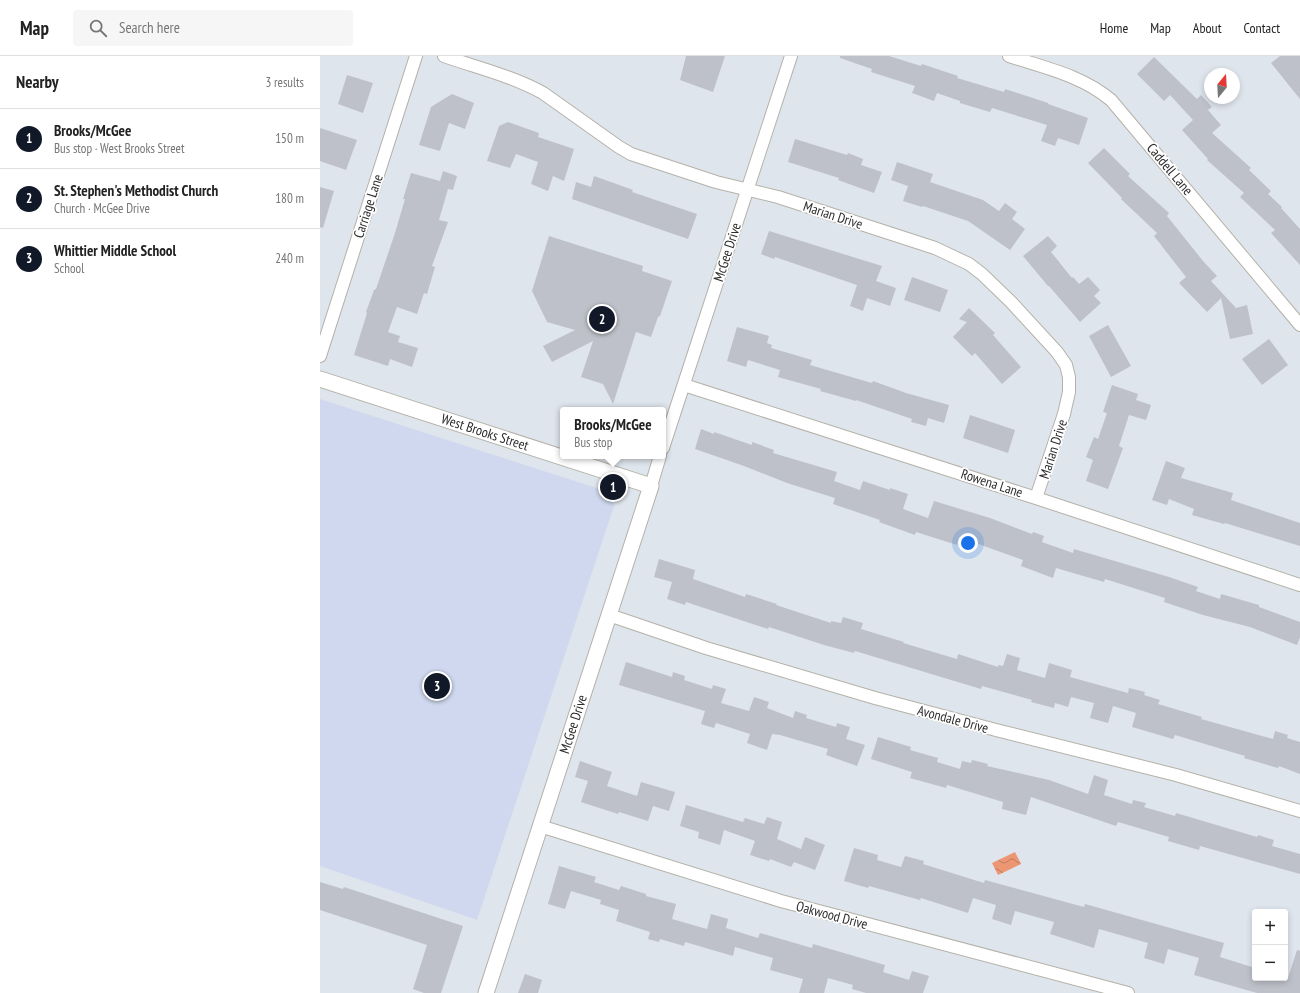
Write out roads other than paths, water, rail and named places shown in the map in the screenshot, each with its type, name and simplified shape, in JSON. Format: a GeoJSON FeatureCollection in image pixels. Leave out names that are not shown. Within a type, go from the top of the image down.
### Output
{"type":"FeatureCollection","features":[{"type":"Feature","properties":{"kind":"street","name":"Carriage Lane"},"geometry":{"type":"LineString","coordinates":[[320,356],[416,56]]}},
{"type":"Feature","properties":{"kind":"street","name":"Marian Drive"},"geometry":{"type":"LineString","coordinates":[[444,56],[518,80],[530,86],[631,154],[681,171],[747,190],[778,197],[935,248],[969,264],[982,274],[1011,302],[1057,352],[1066,365],[1069,377],[1069,392],[1064,414],[1036,498]]}},
{"type":"Feature","properties":{"kind":"street","name":"McGee Drive"},"geometry":{"type":"LineString","coordinates":[[666,439],[791,56]]}},
{"type":"Feature","properties":{"kind":"street","name":"Caddell Lane"},"geometry":{"type":"LineString","coordinates":[[1009,56],[1087,83],[1111,100],[1300,325]]}},
{"type":"Feature","properties":{"kind":"street","name":"West Brooks Street"},"geometry":{"type":"LineString","coordinates":[[320,379],[560,457]]}},
{"type":"Feature","properties":{"kind":"street","name":"Rowena Lane"},"geometry":{"type":"LineString","coordinates":[[684,385],[1036,498],[1300,585]]}},
{"type":"Feature","properties":{"kind":"street","name":"West Brooks Street"},"geometry":{"type":"LineString","coordinates":[[567,459],[651,486]]}},
{"type":"Feature","properties":{"kind":"street","name":"McGee Drive"},"geometry":{"type":"LineString","coordinates":[[486,993],[659,459]]}},
{"type":"Feature","properties":{"kind":"street","name":"Avondale Drive"},"geometry":{"type":"LineString","coordinates":[[609,615],[706,648],[875,698],[1176,775],[1300,811]]}},
{"type":"Feature","properties":{"kind":"street","name":"Oakwood Drive"},"geometry":{"type":"LineString","coordinates":[[540,826],[780,900],[1128,993]]}},
{"type":"Feature","properties":{"kind":"water"},"geometry":{"type":"Polygon","coordinates":[[[1015,852],[1021,864],[998,875],[992,863],[1015,852]]]}},
{"type":"Feature","properties":{"kind":"place","name":"St. Stephen's Methodist Church"},"geometry":{"type":"Point","coordinates":[602,319]}},
{"type":"Feature","properties":{"kind":"place","name":"Brooks/McGee"},"geometry":{"type":"Point","coordinates":[613,487]}},
{"type":"Feature","properties":{"kind":"place","name":"Whittier Middle School"},"geometry":{"type":"Point","coordinates":[437,686]}}]}
